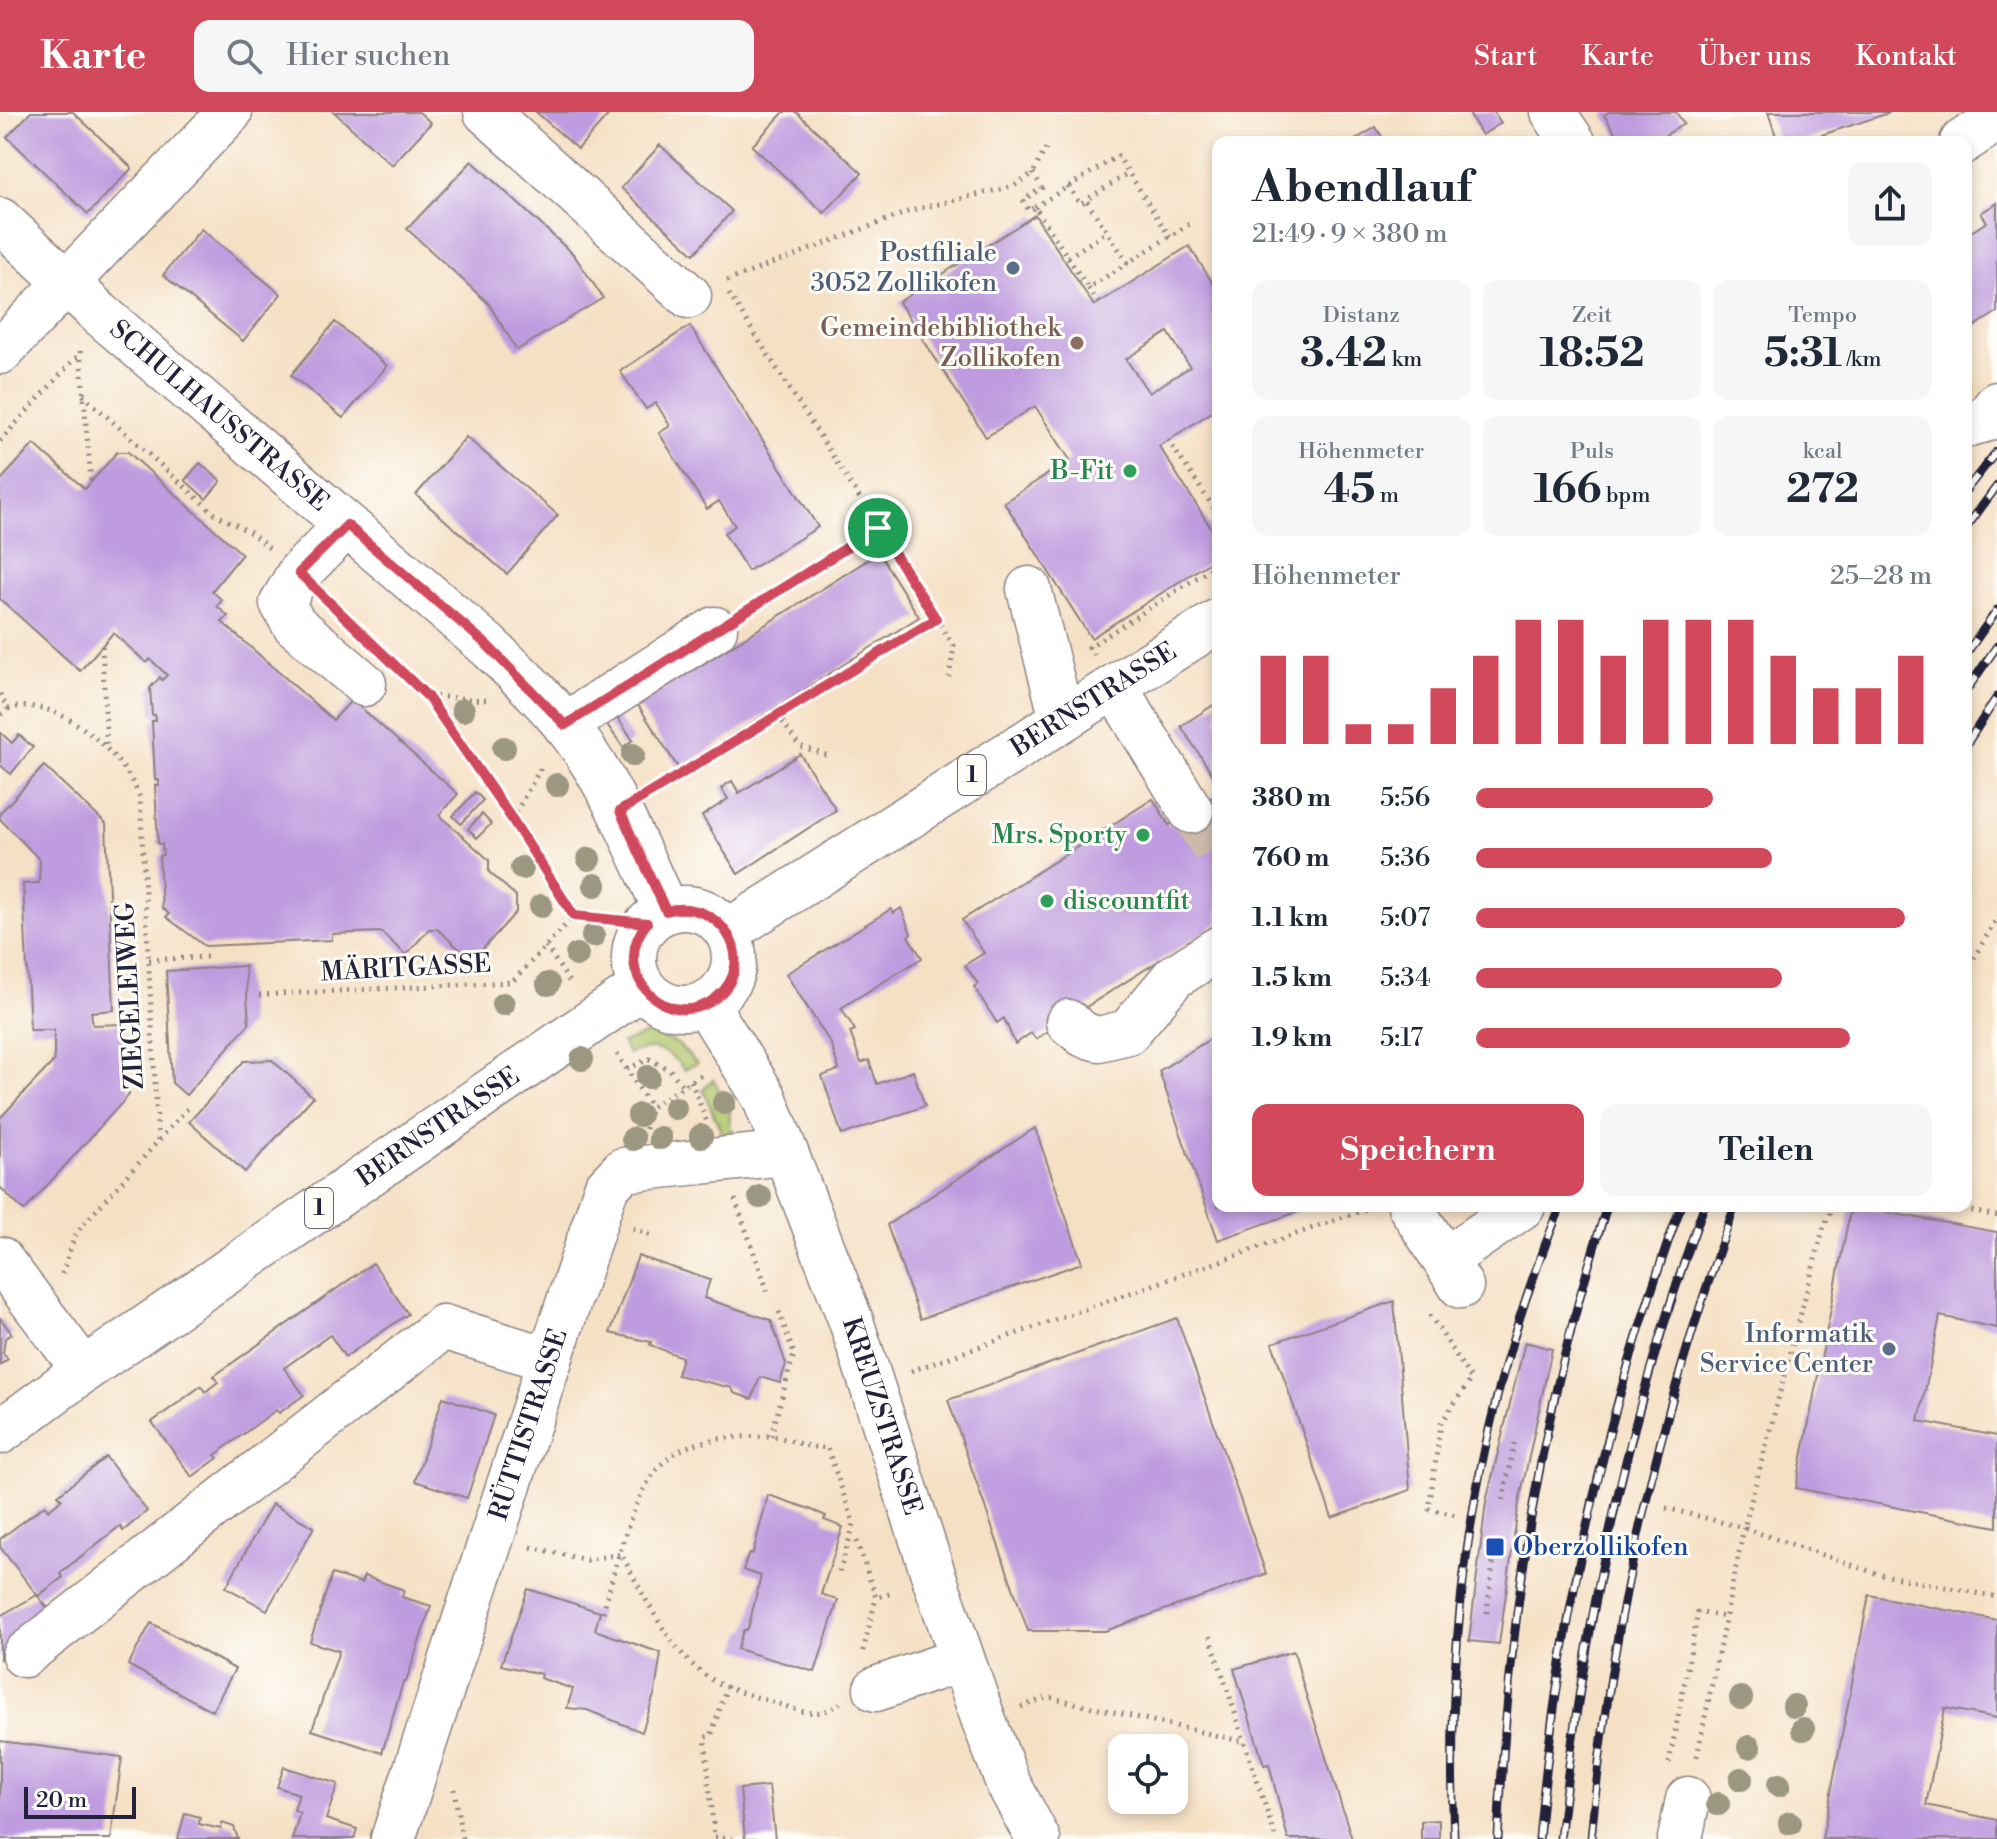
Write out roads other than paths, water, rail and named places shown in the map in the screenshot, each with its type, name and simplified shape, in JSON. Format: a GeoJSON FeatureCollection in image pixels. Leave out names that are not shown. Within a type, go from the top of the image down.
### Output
{"type":"FeatureCollection","features":[{"type":"Feature","properties":{"kind":"street"},"geometry":{"type":"LineString","coordinates":[[0,352],[230,112]]}},
{"type":"Feature","properties":{"kind":"street"},"geometry":{"type":"LineString","coordinates":[[486,112],[689,296]]}},
{"type":"Feature","properties":{"kind":"street"},"geometry":{"type":"LineString","coordinates":[[1553,112],[1569,136]]}},
{"type":"Feature","properties":{"kind":"street"},"geometry":{"type":"LineString","coordinates":[[1971,136],[1997,119]]}},
{"type":"Feature","properties":{"kind":"street","name":"SCHULHAUSSTRASSE"},"geometry":{"type":"LineString","coordinates":[[0,220],[65,283],[486,644],[565,725],[620,811],[656,917]]}},
{"type":"Feature","properties":{"kind":"street"},"geometry":{"type":"LineString","coordinates":[[1972,423],[1985,420],[1997,404]]}},
{"type":"Feature","properties":{"kind":"street"},"geometry":{"type":"LineString","coordinates":[[347,525],[299,573],[282,603],[286,613],[382,675]]}},
{"type":"Feature","properties":{"kind":"street"},"geometry":{"type":"LineString","coordinates":[[1029,589],[1062,719]]}},
{"type":"Feature","properties":{"kind":"street","name":"BERNSTRASSE"},"geometry":{"type":"LineString","coordinates":[[727,932],[1212,625]]}},
{"type":"Feature","properties":{"kind":"street"},"geometry":{"type":"LineString","coordinates":[[565,725],[715,629]]}},
{"type":"Feature","properties":{"kind":"street"},"geometry":{"type":"LineString","coordinates":[[1115,687],[1191,811]]}},
{"type":"Feature","properties":{"kind":"street"},"geometry":{"type":"LineString","coordinates":[[677,908],[700,910],[711,915],[727,932],[735,959],[733,973],[718,996],[706,1004],[678,1008],[664,1004],[642,987],[633,954],[640,932],[656,917],[677,908]]}},
{"type":"Feature","properties":{"kind":"street"},"geometry":{"type":"LineString","coordinates":[[1068,1022],[1084,1035],[1099,1039],[1128,1032],[1174,977],[1212,953]]}},
{"type":"Feature","properties":{"kind":"street","name":"BERNSTRASSE"},"geometry":{"type":"LineString","coordinates":[[0,1432],[84,1370],[642,987]]}},
{"type":"Feature","properties":{"kind":"street","name":"KREUZSTRASSE"},"geometry":{"type":"LineString","coordinates":[[706,1004],[764,1097],[851,1321],[962,1659],[1008,1783],[1038,1839]]}},
{"type":"Feature","properties":{"kind":"street","name":"RÜTTISTRASSE"},"geometry":{"type":"LineString","coordinates":[[393,1839],[601,1203],[617,1174],[634,1169],[786,1153]]}},
{"type":"Feature","properties":{"kind":"street"},"geometry":{"type":"LineString","coordinates":[[1414,1212],[1453,1273],[1517,1212]]}},
{"type":"Feature","properties":{"kind":"street"},"geometry":{"type":"LineString","coordinates":[[0,1259],[84,1370]]}},
{"type":"Feature","properties":{"kind":"street"},"geometry":{"type":"LineString","coordinates":[[24,1655],[443,1327],[550,1360]]}},
{"type":"Feature","properties":{"kind":"street"},"geometry":{"type":"LineString","coordinates":[[861,1683],[962,1659]]}},
{"type":"Feature","properties":{"kind":"tunnel"},"geometry":{"type":"LineString","coordinates":[[1191,811],[1212,844]]}},
{"type":"Feature","properties":{"kind":"railway"},"geometry":{"type":"LineString","coordinates":[[1972,482],[1997,451]]}},
{"type":"Feature","properties":{"kind":"railway"},"geometry":{"type":"LineString","coordinates":[[1972,520],[1997,486]]}},
{"type":"Feature","properties":{"kind":"railway"},"geometry":{"type":"LineString","coordinates":[[1972,645],[1997,610]]}},
{"type":"Feature","properties":{"kind":"railway"},"geometry":{"type":"LineString","coordinates":[[1972,682],[1997,646]]}},
{"type":"Feature","properties":{"kind":"railway"},"geometry":{"type":"LineString","coordinates":[[1972,736],[1997,697]]}},
{"type":"Feature","properties":{"kind":"railway"},"geometry":{"type":"LineString","coordinates":[[1454,1839],[1455,1677],[1461,1596],[1472,1516],[1487,1437],[1507,1359],[1559,1212]]}},
{"type":"Feature","properties":{"kind":"railway"},"geometry":{"type":"LineString","coordinates":[[1498,1839],[1510,1675],[1531,1519],[1562,1364],[1605,1212]]}},
{"type":"Feature","properties":{"kind":"railway"},"geometry":{"type":"LineString","coordinates":[[1539,1839],[1559,1678],[1589,1518],[1630,1360],[1679,1212]]}},
{"type":"Feature","properties":{"kind":"railway"},"geometry":{"type":"LineString","coordinates":[[1560,1839],[1582,1677],[1612,1518],[1653,1361],[1702,1212]]}},
{"type":"Feature","properties":{"kind":"railway"},"geometry":{"type":"LineString","coordinates":[[1591,1839],[1611,1678],[1642,1518],[1684,1361],[1733,1212]]}},
{"type":"Feature","properties":{"kind":"place","name":"Postfiliale 3052 Zollikofen"},"geometry":{"type":"Point","coordinates":[1013,268]}},
{"type":"Feature","properties":{"kind":"place","name":"Gemeindebibliothek Zollikofen"},"geometry":{"type":"Point","coordinates":[1077,343]}},
{"type":"Feature","properties":{"kind":"place","name":"B-Fit"},"geometry":{"type":"Point","coordinates":[1130,471]}},
{"type":"Feature","properties":{"kind":"place","name":"Mrs. Sporty"},"geometry":{"type":"Point","coordinates":[1143,835]}},
{"type":"Feature","properties":{"kind":"place","name":"discountfit"},"geometry":{"type":"Point","coordinates":[1047,901]}},
{"type":"Feature","properties":{"kind":"place","name":"Informatik Service Center"},"geometry":{"type":"Point","coordinates":[1889,1349]}},
{"type":"Feature","properties":{"kind":"place","name":"Oberzollikofen"},"geometry":{"type":"Point","coordinates":[1495,1547]}}]}
